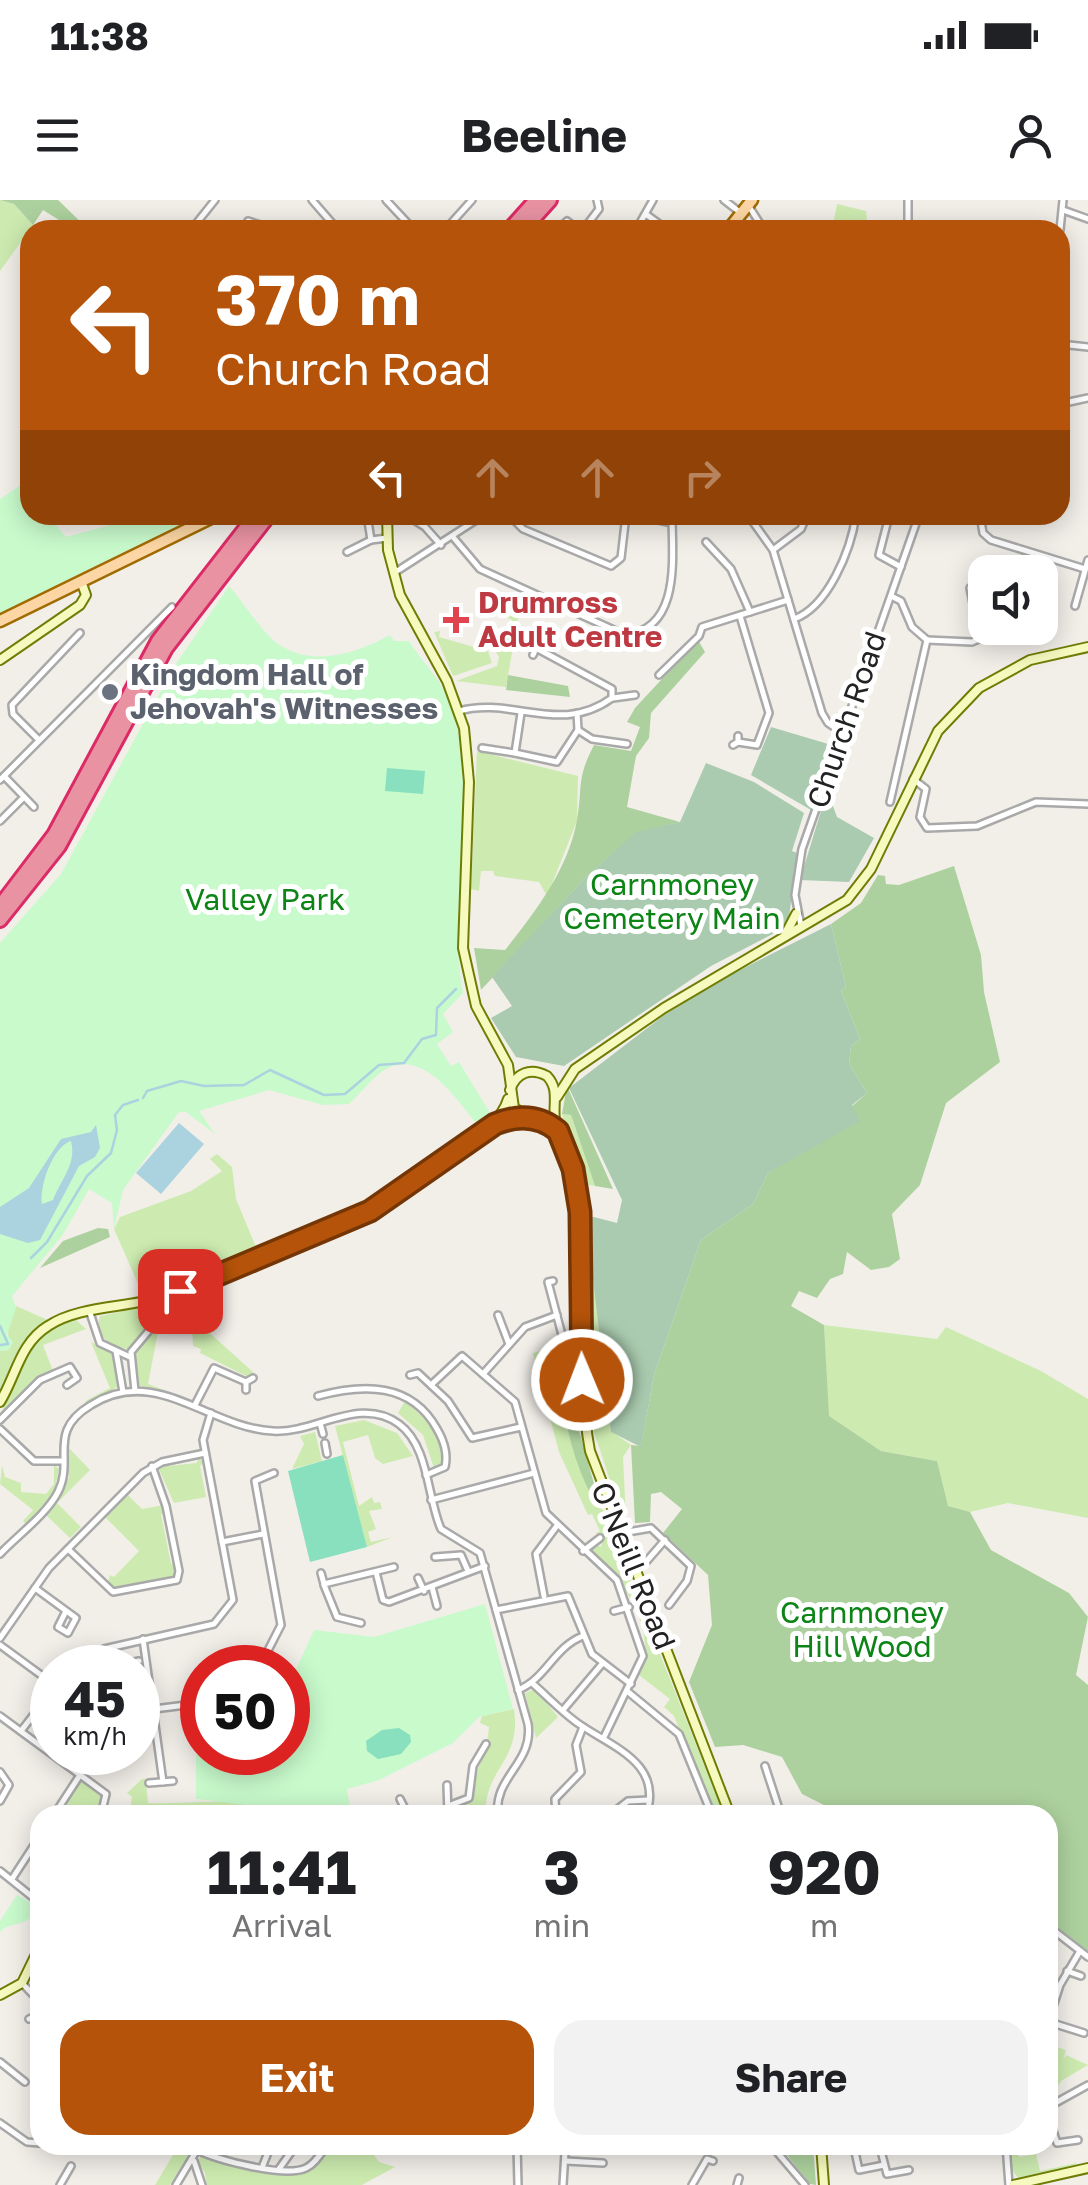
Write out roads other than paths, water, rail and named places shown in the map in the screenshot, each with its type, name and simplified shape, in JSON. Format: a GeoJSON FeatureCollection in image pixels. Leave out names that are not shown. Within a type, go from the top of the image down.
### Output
{"type":"FeatureCollection","features":[{"type":"Feature","properties":{"kind":"highway"},"geometry":{"type":"LineString","coordinates":[[518,220],[536,200]]}},
{"type":"Feature","properties":{"kind":"highway"},"geometry":{"type":"LineString","coordinates":[[532,220],[550,200]]}},
{"type":"Feature","properties":{"kind":"highway"},"geometry":{"type":"LineString","coordinates":[[0,906],[54,836],[158,641],[248,525]]}},
{"type":"Feature","properties":{"kind":"highway"},"geometry":{"type":"LineString","coordinates":[[0,920],[59,846],[166,648],[261,525]]}},
{"type":"Feature","properties":{"kind":"main road"},"geometry":{"type":"LineString","coordinates":[[0,620],[196,525]]}},
{"type":"Feature","properties":{"kind":"street"},"geometry":{"type":"LineString","coordinates":[[199,220],[216,200]]}},
{"type":"Feature","properties":{"kind":"street"},"geometry":{"type":"LineString","coordinates":[[312,200],[329,220]]}},
{"type":"Feature","properties":{"kind":"street"},"geometry":{"type":"LineString","coordinates":[[386,200],[403,220]]}},
{"type":"Feature","properties":{"kind":"street"},"geometry":{"type":"LineString","coordinates":[[642,220],[653,200]]}},
{"type":"Feature","properties":{"kind":"street"},"geometry":{"type":"LineString","coordinates":[[724,200],[747,206]]}},
{"type":"Feature","properties":{"kind":"street"},"geometry":{"type":"LineString","coordinates":[[1061,220],[1063,200]]}},
{"type":"Feature","properties":{"kind":"street"},"geometry":{"type":"LineString","coordinates":[[1062,210],[1088,220]]}},
{"type":"Feature","properties":{"kind":"street"},"geometry":{"type":"LineString","coordinates":[[646,214],[654,220]]}},
{"type":"Feature","properties":{"kind":"street"},"geometry":{"type":"LineString","coordinates":[[368,525],[370,540]]}},
{"type":"Feature","properties":{"kind":"street"},"geometry":{"type":"LineString","coordinates":[[387,525],[393,574],[406,609],[464,710],[468,762],[463,948],[476,1006],[505,1057],[514,1108],[558,1131]]}},
{"type":"Feature","properties":{"kind":"street"},"geometry":{"type":"LineString","coordinates":[[418,525],[441,545]]}},
{"type":"Feature","properties":{"kind":"street"},"geometry":{"type":"LineString","coordinates":[[393,574],[471,525]]}},
{"type":"Feature","properties":{"kind":"street"},"geometry":{"type":"LineString","coordinates":[[519,525],[610,566],[621,558],[625,525]]}},
{"type":"Feature","properties":{"kind":"street"},"geometry":{"type":"LineString","coordinates":[[454,538],[480,569],[625,635],[637,634],[668,605],[672,525]]}},
{"type":"Feature","properties":{"kind":"street"},"geometry":{"type":"LineString","coordinates":[[755,525],[773,550],[822,712],[828,723],[844,734]]}},
{"type":"Feature","properties":{"kind":"street"},"geometry":{"type":"LineString","coordinates":[[773,550],[803,525]]}},
{"type":"Feature","properties":{"kind":"street"},"geometry":{"type":"LineString","coordinates":[[794,619],[816,608],[822,599],[854,525]]}},
{"type":"Feature","properties":{"kind":"street"},"geometry":{"type":"LineString","coordinates":[[887,525],[879,555],[901,566]]}},
{"type":"Feature","properties":{"kind":"street","name":"Church Road"},"geometry":{"type":"LineString","coordinates":[[802,928],[796,914],[800,855],[916,525]]}},
{"type":"Feature","properties":{"kind":"street"},"geometry":{"type":"LineString","coordinates":[[982,525],[983,533],[992,540],[1086,569]]}},
{"type":"Feature","properties":{"kind":"street"},"geometry":{"type":"LineString","coordinates":[[347,552],[370,540],[387,538]]}},
{"type":"Feature","properties":{"kind":"street"},"geometry":{"type":"LineString","coordinates":[[706,542],[732,569],[750,612]]}},
{"type":"Feature","properties":{"kind":"street"},"geometry":{"type":"LineString","coordinates":[[1075,606],[1088,560]]}},
{"type":"Feature","properties":{"kind":"street"},"geometry":{"type":"LineString","coordinates":[[0,660],[84,601],[96,573]]}},
{"type":"Feature","properties":{"kind":"street"},"geometry":{"type":"LineString","coordinates":[[81,581],[84,601]]}},
{"type":"Feature","properties":{"kind":"street"},"geometry":{"type":"LineString","coordinates":[[891,596],[900,600],[912,627],[927,640],[968,640]]}},
{"type":"Feature","properties":{"kind":"street"},"geometry":{"type":"LineString","coordinates":[[702,628],[788,600]]}},
{"type":"Feature","properties":{"kind":"street"},"geometry":{"type":"LineString","coordinates":[[34,806],[2,778],[139,647],[172,606]]}},
{"type":"Feature","properties":{"kind":"street"},"geometry":{"type":"LineString","coordinates":[[736,741],[757,745],[769,713],[740,616]]}},
{"type":"Feature","properties":{"kind":"street"},"geometry":{"type":"LineString","coordinates":[[659,675],[699,636],[702,628],[697,619]]}},
{"type":"Feature","properties":{"kind":"street"},"geometry":{"type":"LineString","coordinates":[[39,740],[12,714],[12,705],[80,634]]}},
{"type":"Feature","properties":{"kind":"street"},"geometry":{"type":"LineString","coordinates":[[890,802],[927,640]]}},
{"type":"Feature","properties":{"kind":"street"},"geometry":{"type":"LineString","coordinates":[[532,656],[536,648],[593,676],[612,688],[612,698]]}},
{"type":"Feature","properties":{"kind":"street"},"geometry":{"type":"LineString","coordinates":[[0,1402],[32,1340],[50,1324],[150,1300],[370,1211],[495,1124],[547,1113],[575,1069],[686,994],[837,908],[865,880],[938,731],[979,688],[1030,660],[1088,648]]}},
{"type":"Feature","properties":{"kind":"street"},"geometry":{"type":"LineString","coordinates":[[464,710],[490,706],[547,717],[577,713],[612,698],[635,694]]}},
{"type":"Feature","properties":{"kind":"street"},"geometry":{"type":"LineString","coordinates":[[516,753],[521,713]]}},
{"type":"Feature","properties":{"kind":"street"},"geometry":{"type":"LineString","coordinates":[[482,748],[557,762],[578,730],[577,713]]}},
{"type":"Feature","properties":{"kind":"street"},"geometry":{"type":"LineString","coordinates":[[578,730],[592,739],[627,744]]}},
{"type":"Feature","properties":{"kind":"street"},"geometry":{"type":"LineString","coordinates":[[913,778],[926,789],[920,816],[927,828],[977,826],[1036,802],[1088,804]]}},
{"type":"Feature","properties":{"kind":"street"},"geometry":{"type":"LineString","coordinates":[[0,821],[24,797]]}},
{"type":"Feature","properties":{"kind":"street"},"geometry":{"type":"LineString","coordinates":[[783,938],[796,914]]}},
{"type":"Feature","properties":{"kind":"street"},"geometry":{"type":"LineString","coordinates":[[505,1057],[554,1084],[556,1100]]}},
{"type":"Feature","properties":{"kind":"street"},"geometry":{"type":"LineString","coordinates":[[495,1124],[517,1077],[536,1071],[575,1069]]}},
{"type":"Feature","properties":{"kind":"street","name":"O'Neill Road"},"geometry":{"type":"LineString","coordinates":[[556,1100],[558,1131],[573,1169],[580,1212],[587,1431],[619,1534],[726,1805]]}},
{"type":"Feature","properties":{"kind":"street"},"geometry":{"type":"LineString","coordinates":[[552,1281],[548,1282],[567,1354],[556,1357]]}},
{"type":"Feature","properties":{"kind":"street"},"geometry":{"type":"LineString","coordinates":[[131,1359],[152,1327],[150,1300]]}},
{"type":"Feature","properties":{"kind":"street"},"geometry":{"type":"LineString","coordinates":[[90,1313],[93,1330]]}},
{"type":"Feature","properties":{"kind":"street"},"geometry":{"type":"LineString","coordinates":[[78,1315],[100,1342],[125,1352],[131,1359],[134,1391]]}},
{"type":"Feature","properties":{"kind":"street"},"geometry":{"type":"LineString","coordinates":[[498,1315],[509,1344]]}},
{"type":"Feature","properties":{"kind":"street"},"geometry":{"type":"LineString","coordinates":[[484,1374],[531,1323],[557,1315]]}},
{"type":"Feature","properties":{"kind":"street"},"geometry":{"type":"LineString","coordinates":[[115,1350],[124,1392]]}},
{"type":"Feature","properties":{"kind":"street"},"geometry":{"type":"LineString","coordinates":[[432,1385],[459,1356],[513,1399],[546,1513],[556,1527],[617,1580],[643,1652],[604,1736]]}},
{"type":"Feature","properties":{"kind":"street"},"geometry":{"type":"LineString","coordinates":[[0,1420],[40,1380],[70,1367],[76,1380],[67,1385]]}},
{"type":"Feature","properties":{"kind":"street"},"geometry":{"type":"LineString","coordinates":[[194,1406],[214,1368],[248,1383]]}},
{"type":"Feature","properties":{"kind":"street"},"geometry":{"type":"LineString","coordinates":[[410,1375],[418,1373],[448,1401],[472,1438],[522,1427]]}},
{"type":"Feature","properties":{"kind":"street"},"geometry":{"type":"LineString","coordinates":[[321,1394],[364,1387],[408,1398],[432,1421],[446,1454],[445,1467],[425,1475]]}},
{"type":"Feature","properties":{"kind":"street"},"geometry":{"type":"LineString","coordinates":[[0,1554],[55,1497],[62,1476],[62,1442],[72,1421],[93,1403],[124,1392],[157,1392],[270,1431],[364,1412],[393,1420],[415,1442],[441,1529],[477,1549],[484,1566],[518,1690],[528,1745],[501,1787],[499,1805]]}},
{"type":"Feature","properties":{"kind":"street"},"geometry":{"type":"LineString","coordinates":[[117,1645],[209,1626],[227,1613],[232,1600],[203,1435],[211,1413]]}},
{"type":"Feature","properties":{"kind":"street"},"geometry":{"type":"LineString","coordinates":[[320,1422],[323,1434]]}},
{"type":"Feature","properties":{"kind":"street"},"geometry":{"type":"LineString","coordinates":[[0,1428],[34,1460],[61,1461]]}},
{"type":"Feature","properties":{"kind":"street"},"geometry":{"type":"LineString","coordinates":[[324,1443],[327,1454]]}},
{"type":"Feature","properties":{"kind":"street"},"geometry":{"type":"LineString","coordinates":[[30,1666],[0,1644],[35,1588],[68,1549],[152,1466],[206,1454]]}},
{"type":"Feature","properties":{"kind":"street"},"geometry":{"type":"LineString","coordinates":[[68,1549],[114,1592],[176,1580],[179,1571],[168,1512],[152,1466]]}},
{"type":"Feature","properties":{"kind":"street"},"geometry":{"type":"LineString","coordinates":[[271,1645],[281,1625],[255,1481],[274,1473]]}},
{"type":"Feature","properties":{"kind":"street"},"geometry":{"type":"LineString","coordinates":[[431,1500],[534,1473]]}},
{"type":"Feature","properties":{"kind":"street"},"geometry":{"type":"LineString","coordinates":[[544,1597],[536,1554],[556,1527]]}},
{"type":"Feature","properties":{"kind":"street"},"geometry":{"type":"LineString","coordinates":[[619,1534],[647,1527],[692,1570],[668,1605]]}},
{"type":"Feature","properties":{"kind":"street"},"geometry":{"type":"LineString","coordinates":[[222,1542],[264,1534]]}},
{"type":"Feature","properties":{"kind":"street"},"geometry":{"type":"LineString","coordinates":[[646,1563],[664,1540]]}},
{"type":"Feature","properties":{"kind":"street"},"geometry":{"type":"LineString","coordinates":[[583,1551],[599,1541]]}},
{"type":"Feature","properties":{"kind":"street"},"geometry":{"type":"LineString","coordinates":[[435,1557],[461,1555],[468,1571]]}},
{"type":"Feature","properties":{"kind":"street"},"geometry":{"type":"LineString","coordinates":[[324,1584],[391,1568],[386,1560]]}},
{"type":"Feature","properties":{"kind":"street"},"geometry":{"type":"LineString","coordinates":[[376,1572],[385,1602],[484,1566]]}},
{"type":"Feature","properties":{"kind":"street"},"geometry":{"type":"LineString","coordinates":[[321,1573],[338,1617],[357,1620]]}},
{"type":"Feature","properties":{"kind":"street"},"geometry":{"type":"LineString","coordinates":[[418,1577],[424,1590]]}},
{"type":"Feature","properties":{"kind":"street"},"geometry":{"type":"LineString","coordinates":[[432,1587],[437,1606]]}},
{"type":"Feature","properties":{"kind":"street"},"geometry":{"type":"LineString","coordinates":[[35,1588],[66,1611]]}},
{"type":"Feature","properties":{"kind":"street"},"geometry":{"type":"LineString","coordinates":[[496,1610],[544,1597],[568,1596],[584,1636],[602,1664],[679,1734],[708,1805]]}},
{"type":"Feature","properties":{"kind":"street"},"geometry":{"type":"LineString","coordinates":[[614,1612],[629,1607]]}},
{"type":"Feature","properties":{"kind":"street"},"geometry":{"type":"LineString","coordinates":[[518,1690],[532,1683],[566,1644],[584,1636]]}},
{"type":"Feature","properties":{"kind":"street"},"geometry":{"type":"LineString","coordinates":[[143,1639],[144,1645]]}},
{"type":"Feature","properties":{"kind":"street"},"geometry":{"type":"LineString","coordinates":[[563,1710],[602,1664]]}},
{"type":"Feature","properties":{"kind":"street"},"geometry":{"type":"LineString","coordinates":[[532,1683],[583,1727],[604,1736],[634,1760],[646,1780],[648,1805]]}},
{"type":"Feature","properties":{"kind":"street"},"geometry":{"type":"LineString","coordinates":[[0,1716],[30,1738]]}},
{"type":"Feature","properties":{"kind":"street"},"geometry":{"type":"LineString","coordinates":[[21,1731],[30,1719]]}},
{"type":"Feature","properties":{"kind":"street"},"geometry":{"type":"LineString","coordinates":[[555,1805],[555,1799],[581,1772],[576,1745],[583,1727]]}},
{"type":"Feature","properties":{"kind":"street"},"geometry":{"type":"LineString","coordinates":[[451,1805],[469,1798],[472,1766],[486,1744]]}},
{"type":"Feature","properties":{"kind":"street"},"geometry":{"type":"LineString","coordinates":[[160,1766],[162,1782]]}},
{"type":"Feature","properties":{"kind":"street"},"geometry":{"type":"LineString","coordinates":[[765,1766],[778,1805]]}},
{"type":"Feature","properties":{"kind":"street"},"geometry":{"type":"LineString","coordinates":[[0,1772],[9,1781],[0,1800]]}},
{"type":"Feature","properties":{"kind":"street"},"geometry":{"type":"LineString","coordinates":[[60,1805],[80,1775],[106,1794],[103,1805]]}},
{"type":"Feature","properties":{"kind":"street"},"geometry":{"type":"LineString","coordinates":[[150,1783],[173,1781]]}},
{"type":"Feature","properties":{"kind":"street"},"geometry":{"type":"LineString","coordinates":[[447,1785],[448,1805]]}},
{"type":"Feature","properties":{"kind":"street"},"geometry":{"type":"LineString","coordinates":[[400,1799],[403,1805]]}},
{"type":"Feature","properties":{"kind":"street"},"geometry":{"type":"LineString","coordinates":[[623,1805],[649,1800]]}},
{"type":"Feature","properties":{"kind":"street"},"geometry":{"type":"LineString","coordinates":[[12,1879],[30,1851]]}},
{"type":"Feature","properties":{"kind":"street"},"geometry":{"type":"LineString","coordinates":[[0,1871],[30,1894]]}},
{"type":"Feature","properties":{"kind":"street"},"geometry":{"type":"LineString","coordinates":[[1058,1934],[1088,1958]]}},
{"type":"Feature","properties":{"kind":"street"},"geometry":{"type":"LineString","coordinates":[[1058,1995],[1067,1970],[1080,1951]]}},
{"type":"Feature","properties":{"kind":"street"},"geometry":{"type":"LineString","coordinates":[[0,1995],[22,1983],[30,1968]]}},
{"type":"Feature","properties":{"kind":"street"},"geometry":{"type":"LineString","coordinates":[[1067,1970],[1081,1976]]}},
{"type":"Feature","properties":{"kind":"street"},"geometry":{"type":"LineString","coordinates":[[22,1983],[30,1991]]}},
{"type":"Feature","properties":{"kind":"street"},"geometry":{"type":"LineString","coordinates":[[1058,2025],[1084,2033]]}},
{"type":"Feature","properties":{"kind":"street"},"geometry":{"type":"LineString","coordinates":[[0,2062],[25,2082]]}},
{"type":"Feature","properties":{"kind":"street"},"geometry":{"type":"LineString","coordinates":[[0,2074],[11,2071]]}},
{"type":"Feature","properties":{"kind":"street"},"geometry":{"type":"LineString","coordinates":[[1058,2102],[1088,2085]]}},
{"type":"Feature","properties":{"kind":"street"},"geometry":{"type":"LineString","coordinates":[[0,2124],[30,2139]]}},
{"type":"Feature","properties":{"kind":"street"},"geometry":{"type":"LineString","coordinates":[[1058,2143],[1078,2140]]}},
{"type":"Feature","properties":{"kind":"street"},"geometry":{"type":"LineString","coordinates":[[176,2185],[195,2155]]}},
{"type":"Feature","properties":{"kind":"street"},"geometry":{"type":"LineString","coordinates":[[213,2155],[221,2160],[293,2172],[309,2166],[318,2155]]}},
{"type":"Feature","properties":{"kind":"street"},"geometry":{"type":"LineString","coordinates":[[262,2166],[267,2155]]}},
{"type":"Feature","properties":{"kind":"street"},"geometry":{"type":"LineString","coordinates":[[279,2169],[289,2155]]}},
{"type":"Feature","properties":{"kind":"street"},"geometry":{"type":"LineString","coordinates":[[517,2155],[518,2185]]}},
{"type":"Feature","properties":{"kind":"street"},"geometry":{"type":"LineString","coordinates":[[563,2185],[565,2155]]}},
{"type":"Feature","properties":{"kind":"street"},"geometry":{"type":"LineString","coordinates":[[780,2155],[805,2185]]}},
{"type":"Feature","properties":{"kind":"street"},"geometry":{"type":"LineString","coordinates":[[822,2155],[824,2185]]}},
{"type":"Feature","properties":{"kind":"street"},"geometry":{"type":"LineString","coordinates":[[855,2155],[859,2170],[884,2165]]}},
{"type":"Feature","properties":{"kind":"street"},"geometry":{"type":"LineString","coordinates":[[882,2155],[888,2174],[909,2170]]}},
{"type":"Feature","properties":{"kind":"street"},"geometry":{"type":"LineString","coordinates":[[1007,2155],[1011,2185],[1042,2182],[1088,2168]]}},
{"type":"Feature","properties":{"kind":"street"},"geometry":{"type":"LineString","coordinates":[[194,2158],[202,2185]]}},
{"type":"Feature","properties":{"kind":"street"},"geometry":{"type":"LineString","coordinates":[[705,2185],[693,2182],[707,2159],[713,2161]]}},
{"type":"Feature","properties":{"kind":"street"},"geometry":{"type":"LineString","coordinates":[[564,2161],[602,2163]]}},
{"type":"Feature","properties":{"kind":"street"},"geometry":{"type":"LineString","coordinates":[[60,2185],[71,2166]]}},
{"type":"Feature","properties":{"kind":"street"},"geometry":{"type":"LineString","coordinates":[[186,2168],[199,2170]]}},
{"type":"Feature","properties":{"kind":"water"},"geometry":{"type":"Polygon","coordinates":[[[179,1123],[204,1144],[161,1194],[136,1173],[179,1123]]]}},
{"type":"Feature","properties":{"kind":"water"},"geometry":{"type":"Polygon","coordinates":[[[96,1125],[100,1148],[95,1157],[79,1166],[40,1240],[28,1243],[0,1234],[0,1207],[29,1188],[61,1139],[91,1132],[96,1125]],[[71,1141],[53,1158],[45,1177],[42,1204],[53,1200],[70,1164],[71,1141]]]}},
{"type":"Feature","properties":{"kind":"waterway"},"geometry":{"type":"LineString","coordinates":[[143,1098],[147,1091],[181,1081],[204,1086],[244,1085],[270,1070],[324,1095],[345,1094],[379,1065],[404,1063],[422,1039],[436,1035],[437,1008],[456,989]]}},
{"type":"Feature","properties":{"kind":"waterway"},"geometry":{"type":"LineString","coordinates":[[31,1258],[47,1242],[87,1176],[111,1153],[117,1130],[115,1115],[123,1105],[138,1100]]}},
{"type":"Feature","properties":{"kind":"waterway"},"geometry":{"type":"LineString","coordinates":[[0,1326],[8,1344],[0,1345]]}},
{"type":"Feature","properties":{"kind":"place","name":"Drumross Adult Centre"},"geometry":{"type":"Point","coordinates":[456,620]}},
{"type":"Feature","properties":{"kind":"place","name":"Kingdom Hall of Jehovah's Witnesses"},"geometry":{"type":"Point","coordinates":[110,692]}},
{"type":"Feature","properties":{"kind":"park label","name":"Valley Park"},"geometry":{"type":"Point","coordinates":[265,900]}},
{"type":"Feature","properties":{"kind":"park label","name":"Carnmoney Cemetery Main"},"geometry":{"type":"Point","coordinates":[672,902]}},
{"type":"Feature","properties":{"kind":"park label","name":"Carnmoney Hill Wood"},"geometry":{"type":"Point","coordinates":[862,1630]}}]}
